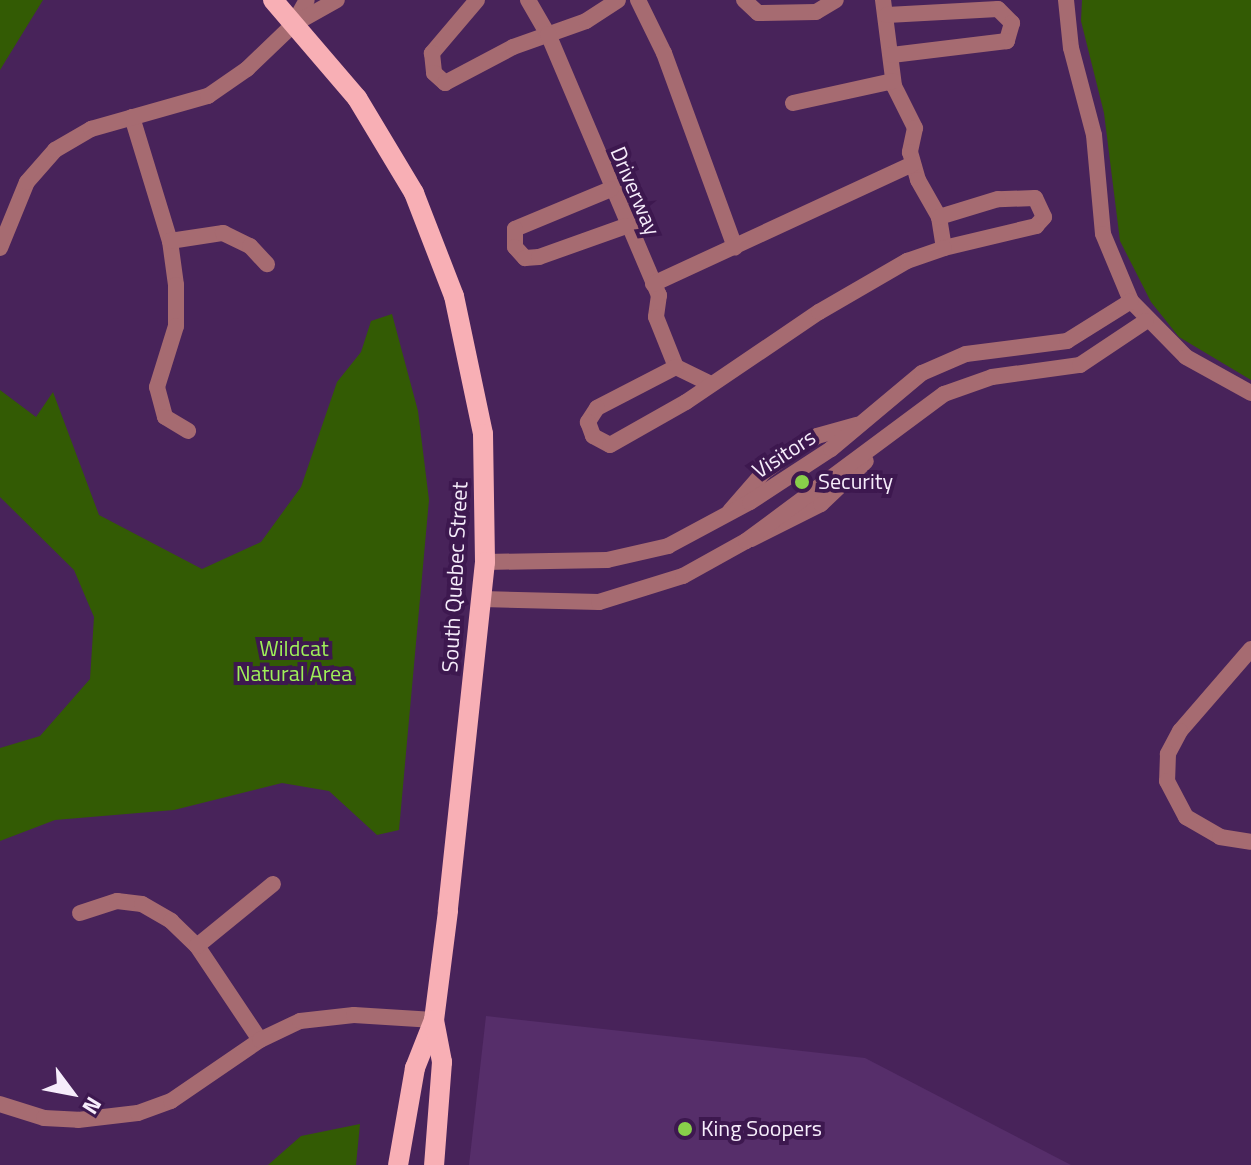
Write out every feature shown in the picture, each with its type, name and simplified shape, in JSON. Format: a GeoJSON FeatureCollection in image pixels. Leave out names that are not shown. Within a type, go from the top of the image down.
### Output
{"type":"FeatureCollection","features":[{"type":"Feature","properties":{"kind":"main road","name":"South Quebec Street"},"geometry":{"type":"LineString","coordinates":[[273,0],[376,126],[414,193],[443,262],[479,403],[486,475],[482,599],[434,1020],[415,1068],[398,1165]]}},
{"type":"Feature","properties":{"kind":"main road","name":"South Quebec Street"},"geometry":{"type":"LineString","coordinates":[[434,1020],[442,1062],[434,1165]]}},
{"type":"Feature","properties":{"kind":"street"},"geometry":{"type":"LineString","coordinates":[[294,24],[307,0]]}},
{"type":"Feature","properties":{"kind":"street"},"geometry":{"type":"LineString","coordinates":[[0,248],[27,182],[55,150],[91,129],[208,96],[247,69],[294,24],[337,0]]}},
{"type":"Feature","properties":{"kind":"street"},"geometry":{"type":"LineString","coordinates":[[477,0],[432,53],[434,73],[445,83],[548,34],[586,21],[618,0]]}},
{"type":"Feature","properties":{"kind":"street","name":"Driverway"},"geometry":{"type":"LineString","coordinates":[[528,0],[548,34],[626,226],[659,295],[656,317],[676,367]]}},
{"type":"Feature","properties":{"kind":"street"},"geometry":{"type":"LineString","coordinates":[[638,0],[664,53],[735,247]]}},
{"type":"Feature","properties":{"kind":"street"},"geometry":{"type":"LineString","coordinates":[[744,0],[758,13],[816,12],[836,0]]}},
{"type":"Feature","properties":{"kind":"street"},"geometry":{"type":"LineString","coordinates":[[1066,0],[1071,48],[1094,135],[1103,234],[1131,301],[1146,321],[1197,365],[1251,393]]}},
{"type":"Feature","properties":{"kind":"street"},"geometry":{"type":"LineString","coordinates":[[892,55],[1007,41],[1012,23],[998,9],[885,8],[893,81],[915,128],[913,164],[939,217],[944,248]]}},
{"type":"Feature","properties":{"kind":"street"},"geometry":{"type":"LineString","coordinates":[[793,103],[893,81]]}},
{"type":"Feature","properties":{"kind":"street"},"geometry":{"type":"LineString","coordinates":[[132,117],[170,241],[176,326],[157,387],[165,417],[188,431]]}},
{"type":"Feature","properties":{"kind":"street"},"geometry":{"type":"LineString","coordinates":[[653,284],[913,164]]}},
{"type":"Feature","properties":{"kind":"street"},"geometry":{"type":"LineString","coordinates":[[611,189],[515,229],[515,247],[525,258],[539,257],[626,226]]}},
{"type":"Feature","properties":{"kind":"street"},"geometry":{"type":"LineString","coordinates":[[709,383],[676,367],[597,408],[588,422],[593,436],[610,445],[709,383],[819,312],[907,261],[944,248],[1036,226],[1044,217],[1035,198],[998,199],[939,217]]}},
{"type":"Feature","properties":{"kind":"street"},"geometry":{"type":"LineString","coordinates":[[170,241],[223,233],[250,246],[267,264]]}},
{"type":"Feature","properties":{"kind":"street"},"geometry":{"type":"LineString","coordinates":[[485,562],[628,557],[668,546],[728,514],[764,472],[793,451],[817,436],[861,424],[902,386],[945,361],[987,350],[1067,341],[1131,301]]}},
{"type":"Feature","properties":{"kind":"street","name":"Visitors"},"geometry":{"type":"LineString","coordinates":[[482,599],[571,604],[625,597],[683,576],[746,541],[944,394],[992,377],[1080,365],[1146,321]]}},
{"type":"Feature","properties":{"kind":"street"},"geometry":{"type":"LineString","coordinates":[[1251,649],[1180,731],[1168,754],[1167,781],[1186,817],[1220,837],[1251,842]]}},
{"type":"Feature","properties":{"kind":"street"},"geometry":{"type":"LineString","coordinates":[[197,946],[273,884]]}},
{"type":"Feature","properties":{"kind":"street"},"geometry":{"type":"LineString","coordinates":[[80,913],[117,901],[142,904],[171,921],[197,946],[260,1040]]}},
{"type":"Feature","properties":{"kind":"street"},"geometry":{"type":"LineString","coordinates":[[0,1104],[44,1118],[78,1120],[138,1113],[196,1087],[260,1040],[325,1015],[434,1020]]}},
{"type":"Feature","properties":{"kind":"shaded area"},"geometry":{"type":"Polygon","coordinates":[[[486,1016],[865,1058],[1071,1165],[469,1165],[486,1016]]]}},
{"type":"Feature","properties":{"kind":"green space"},"geometry":{"type":"Polygon","coordinates":[[[0,0],[43,0],[0,70],[0,0]]]}},
{"type":"Feature","properties":{"kind":"green space"},"geometry":{"type":"Polygon","coordinates":[[[1082,0],[1251,0],[1251,380],[1179,337],[1151,302],[1120,241],[1104,113],[1081,21],[1082,0]]]}},
{"type":"Feature","properties":{"kind":"green space","name":"Wildcat Natural Area"},"geometry":{"type":"Polygon","coordinates":[[[392,314],[418,411],[429,500],[399,830],[377,835],[329,791],[282,783],[174,810],[55,820],[0,841],[0,748],[40,736],[90,679],[94,617],[74,570],[0,497],[0,390],[36,417],[53,392],[99,515],[202,569],[261,542],[301,487],[337,382],[361,352],[371,321],[392,314]]]}},
{"type":"Feature","properties":{"kind":"green space"},"geometry":{"type":"Polygon","coordinates":[[[360,1124],[356,1165],[268,1165],[301,1136],[360,1124]]]}},
{"type":"Feature","properties":{"kind":"place","name":"Security"},"geometry":{"type":"Point","coordinates":[802,482]}},
{"type":"Feature","properties":{"kind":"place","name":"King Soopers"},"geometry":{"type":"Point","coordinates":[685,1129]}}]}
